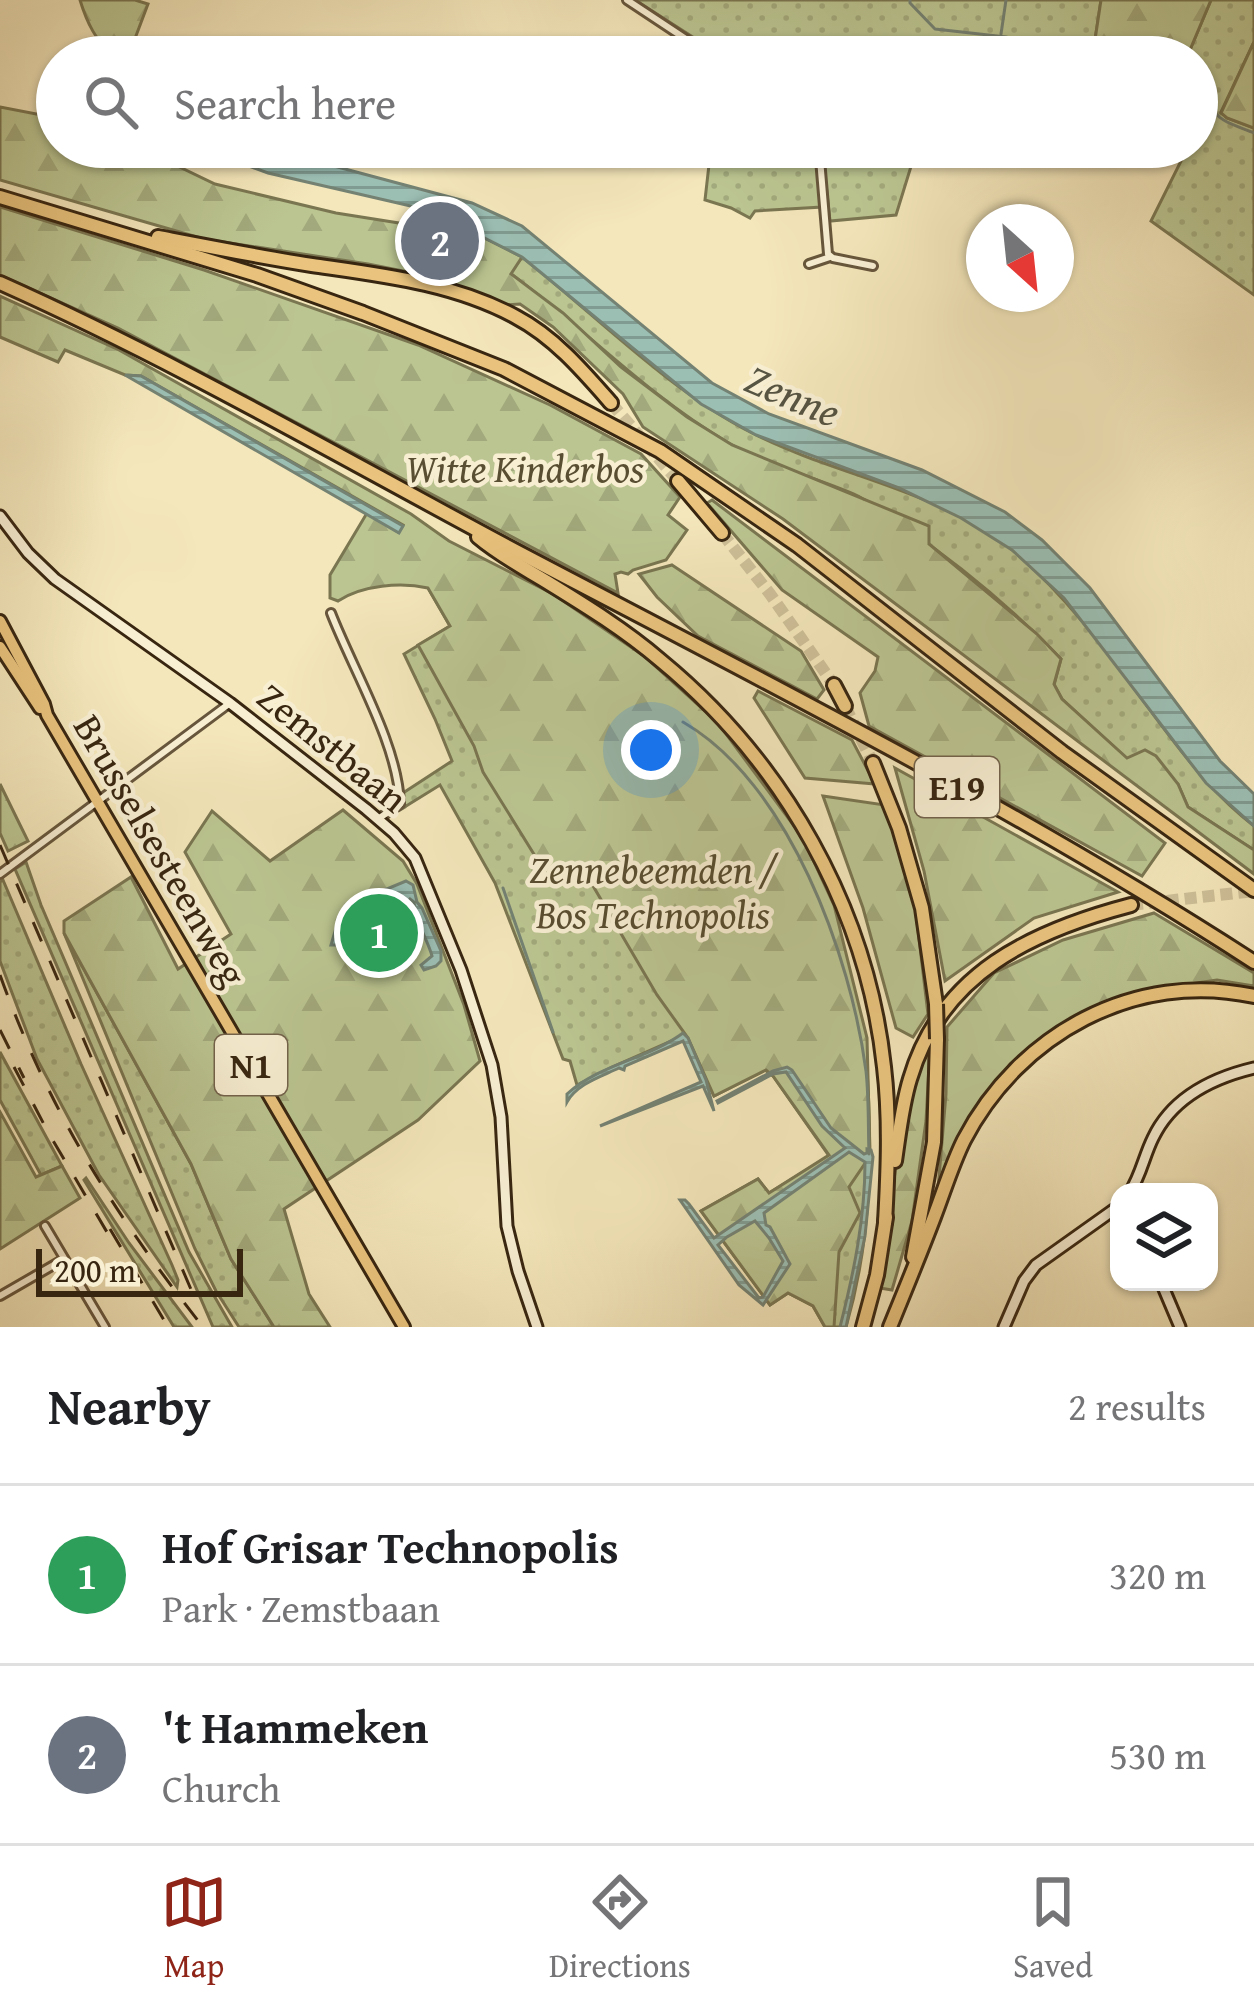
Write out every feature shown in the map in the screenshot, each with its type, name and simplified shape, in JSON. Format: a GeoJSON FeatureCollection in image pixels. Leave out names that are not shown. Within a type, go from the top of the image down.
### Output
{"type":"FeatureCollection","features":[{"type":"Feature","properties":{"kind":"highway","name":"E19"},"geometry":{"type":"LineString","coordinates":[[0,196],[257,275],[363,313],[504,369],[660,451],[796,545],[1062,752],[1254,890]]}},
{"type":"Feature","properties":{"kind":"highway"},"geometry":{"type":"LineString","coordinates":[[83,222],[442,288],[517,317],[548,338],[611,403]]}},
{"type":"Feature","properties":{"kind":"highway","name":"E19"},"geometry":{"type":"LineString","coordinates":[[0,283],[160,358],[760,679],[1090,861],[1254,962]]}},
{"type":"Feature","properties":{"kind":"highway"},"geometry":{"type":"LineString","coordinates":[[678,482],[722,533]]}},
{"type":"Feature","properties":{"kind":"highway"},"geometry":{"type":"LineString","coordinates":[[459,521],[488,546],[609,620],[661,660],[734,731],[794,808],[836,888],[865,968],[884,1065],[889,1158],[886,1222]]}},
{"type":"Feature","properties":{"kind":"highway"},"geometry":{"type":"LineString","coordinates":[[834,685],[845,706]]}},
{"type":"Feature","properties":{"kind":"highway"},"geometry":{"type":"LineString","coordinates":[[873,763],[899,828],[922,908],[936,1004],[934,1142],[904,1293]]}},
{"type":"Feature","properties":{"kind":"highway"},"geometry":{"type":"LineString","coordinates":[[863,1327],[877,1275],[909,1081],[939,1016],[976,976],[1011,952],[1046,932],[1131,905]]}},
{"type":"Feature","properties":{"kind":"highway"},"geometry":{"type":"LineString","coordinates":[[890,1327],[963,1142],[1024,1059],[1078,1022],[1134,998],[1205,991],[1254,996]]}},
{"type":"Feature","properties":{"kind":"main road","name":"Brusselsesteenweg"},"geometry":{"type":"LineString","coordinates":[[0,621],[47,715]]}},
{"type":"Feature","properties":{"kind":"main road","name":"Brusselsesteenweg"},"geometry":{"type":"LineString","coordinates":[[0,647],[47,715],[404,1327]]}},
{"type":"Feature","properties":{"kind":"street"},"geometry":{"type":"LineString","coordinates":[[627,0],[681,36]]}},
{"type":"Feature","properties":{"kind":"street"},"geometry":{"type":"LineString","coordinates":[[821,168],[830,256]]}},
{"type":"Feature","properties":{"kind":"street"},"geometry":{"type":"LineString","coordinates":[[809,264],[830,256],[873,266]]}},
{"type":"Feature","properties":{"kind":"street","name":"Zemstbaan"},"geometry":{"type":"LineString","coordinates":[[0,516],[55,579],[230,703],[394,833],[415,858],[446,931],[497,1090],[509,1238],[538,1327]]}},
{"type":"Feature","properties":{"kind":"street"},"geometry":{"type":"LineString","coordinates":[[331,613],[395,772],[400,805],[378,820]]}},
{"type":"Feature","properties":{"kind":"street"},"geometry":{"type":"LineString","coordinates":[[0,874],[230,703]]}},
{"type":"Feature","properties":{"kind":"street"},"geometry":{"type":"LineString","coordinates":[[1134,1183],[1160,1124],[1182,1101],[1213,1080],[1254,1068]]}},
{"type":"Feature","properties":{"kind":"street"},"geometry":{"type":"LineString","coordinates":[[1004,1327],[1036,1265],[1110,1212]]}},
{"type":"Feature","properties":{"kind":"street"},"geometry":{"type":"LineString","coordinates":[[45,1226],[105,1327]]}},
{"type":"Feature","properties":{"kind":"street"},"geometry":{"type":"LineString","coordinates":[[0,1296],[64,1259]]}},
{"type":"Feature","properties":{"kind":"street"},"geometry":{"type":"LineString","coordinates":[[1165,1291],[1180,1327]]}},
{"type":"Feature","properties":{"kind":"green space"},"geometry":{"type":"Polygon","coordinates":[[[80,0],[148,4],[136,36],[96,36],[80,0]]]}},
{"type":"Feature","properties":{"kind":"green space"},"geometry":{"type":"Polygon","coordinates":[[[635,0],[1101,0],[1096,36],[691,36],[635,0]]]}},
{"type":"Feature","properties":{"kind":"green space"},"geometry":{"type":"Polygon","coordinates":[[[1101,0],[1211,0],[1196,36],[1096,36],[1101,0]]]}},
{"type":"Feature","properties":{"kind":"green space"},"geometry":{"type":"Polygon","coordinates":[[[1211,0],[1254,0],[1254,42],[1221,112],[1254,128],[1254,295],[1151,221],[1178,168],[1218,168],[1218,36],[1196,36],[1211,0]]]}},
{"type":"Feature","properties":{"kind":"green space"},"geometry":{"type":"Polygon","coordinates":[[[1254,42],[1254,128],[1221,113],[1254,42]]]}},
{"type":"Feature","properties":{"kind":"green space"},"geometry":{"type":"Polygon","coordinates":[[[0,107],[36,114],[36,168],[182,168],[215,184],[336,213],[437,229],[443,213],[455,216],[455,223],[522,257],[511,274],[687,417],[732,445],[929,526],[929,544],[1061,659],[1054,684],[1062,699],[1127,758],[1145,750],[1156,756],[1178,784],[1188,807],[1254,850],[1254,874],[783,519],[643,427],[623,394],[553,327],[520,304],[503,305],[438,278],[204,239],[0,180],[0,107]]]}},
{"type":"Feature","properties":{"kind":"green space"},"geometry":{"type":"Polygon","coordinates":[[[709,168],[818,168],[822,207],[755,211],[750,218],[705,200],[709,168]]]}},
{"type":"Feature","properties":{"kind":"green space"},"geometry":{"type":"Polygon","coordinates":[[[824,168],[911,168],[896,215],[830,221],[824,168]]]}},
{"type":"Feature","properties":{"kind":"green space","name":"Witte Kinderbos"},"geometry":{"type":"Polygon","coordinates":[[[0,207],[204,270],[418,345],[550,405],[641,454],[680,497],[668,515],[687,530],[666,560],[615,574],[618,593],[118,328],[0,275],[0,207]]]}},
{"type":"Feature","properties":{"kind":"green space"},"geometry":{"type":"Polygon","coordinates":[[[522,257],[662,374],[721,416],[785,448],[955,513],[1016,553],[1076,614],[1205,779],[1254,826],[1254,850],[1188,807],[1178,784],[1127,759],[1062,699],[1054,685],[1061,659],[963,571],[860,497],[757,457],[698,424],[510,273],[522,257]]]}},
{"type":"Feature","properties":{"kind":"green space","name":"Zennebeemden / Bos Technopolis"},"geometry":{"type":"Polygon","coordinates":[[[0,296],[119,350],[411,514],[449,541],[553,594],[644,656],[718,723],[803,838],[834,905],[867,1038],[870,1156],[849,1187],[860,1213],[839,1252],[834,1327],[825,1327],[813,1306],[788,1293],[770,1305],[701,1211],[758,1179],[769,1193],[829,1155],[766,1070],[714,1096],[688,1038],[657,995],[586,874],[550,880],[483,772],[474,746],[418,645],[450,626],[428,588],[382,586],[338,601],[330,598],[330,575],[367,513],[398,532],[403,525],[141,376],[125,375],[65,350],[58,362],[0,337],[0,296]]]}},
{"type":"Feature","properties":{"kind":"green space","name":"Witte Kinderbos"},"geometry":{"type":"Polygon","coordinates":[[[712,500],[1165,843],[1142,876],[869,726],[860,693],[878,657],[782,590],[707,503],[712,500]]]}},
{"type":"Feature","properties":{"kind":"green space","name":"Witte Kinderbos"},"geometry":{"type":"Polygon","coordinates":[[[672,565],[801,651],[824,690],[817,699],[698,636],[639,574],[672,565]]]}},
{"type":"Feature","properties":{"kind":"green space","name":"Zennebeemden / Bos Technopolis"},"geometry":{"type":"Polygon","coordinates":[[[428,588],[866,1056],[868,1193],[861,1260],[846,1327],[825,1327],[813,1306],[788,1293],[770,1305],[701,1211],[758,1179],[769,1193],[829,1156],[773,1076],[765,1070],[714,1096],[685,1035],[577,1085],[495,883],[440,785],[405,807],[403,793],[452,761],[404,654],[450,626],[428,588]]]}},
{"type":"Feature","properties":{"kind":"green space"},"geometry":{"type":"Polygon","coordinates":[[[758,691],[852,740],[875,784],[805,778],[754,698],[758,691]]]}},
{"type":"Feature","properties":{"kind":"green space"},"geometry":{"type":"Polygon","coordinates":[[[895,768],[1118,892],[1034,918],[945,981],[924,871],[895,768]]]}},
{"type":"Feature","properties":{"kind":"green space"},"geometry":{"type":"Polygon","coordinates":[[[0,784],[28,841],[8,851],[0,833],[0,784]]]}},
{"type":"Feature","properties":{"kind":"green space"},"geometry":{"type":"Polygon","coordinates":[[[823,796],[885,805],[914,897],[928,1014],[913,1037],[896,1028],[863,908],[823,796]]]}},
{"type":"Feature","properties":{"kind":"green space"},"geometry":{"type":"Polygon","coordinates":[[[343,810],[403,861],[417,884],[464,1005],[480,1061],[418,1120],[284,1209],[309,1294],[330,1327],[274,1327],[231,1259],[191,1164],[64,933],[64,921],[131,877],[178,969],[231,934],[185,852],[212,811],[270,861],[343,810]]]}},
{"type":"Feature","properties":{"kind":"green space"},"geometry":{"type":"Polygon","coordinates":[[[26,862],[189,1252],[232,1327],[213,1327],[15,869],[26,862]]]}},
{"type":"Feature","properties":{"kind":"green space"},"geometry":{"type":"Polygon","coordinates":[[[3,880],[172,1265],[177,1287],[99,1175],[37,1059],[0,961],[3,880]]]}},
{"type":"Feature","properties":{"kind":"green space"},"geometry":{"type":"Polygon","coordinates":[[[1154,913],[1254,973],[1254,986],[1217,980],[1134,992],[1059,1026],[1010,1064],[965,1129],[938,1189],[947,1027],[994,973],[1063,940],[1154,913]]]}},
{"type":"Feature","properties":{"kind":"green space"},"geometry":{"type":"Polygon","coordinates":[[[64,933],[191,1164],[231,1259],[274,1327],[239,1327],[216,1291],[64,933]]]}},
{"type":"Feature","properties":{"kind":"green space"},"geometry":{"type":"Polygon","coordinates":[[[930,1047],[926,1121],[912,1221],[892,1290],[880,1288],[901,1136],[916,1078],[930,1047]]]}},
{"type":"Feature","properties":{"kind":"green space"},"geometry":{"type":"Polygon","coordinates":[[[0,1052],[62,1166],[41,1175],[0,1100],[0,1052]]]}},
{"type":"Feature","properties":{"kind":"green space"},"geometry":{"type":"Polygon","coordinates":[[[0,1112],[36,1177],[62,1166],[80,1198],[0,1249],[0,1112]]]}},
{"type":"Feature","properties":{"kind":"green space"},"geometry":{"type":"Polygon","coordinates":[[[86,1178],[129,1243],[192,1327],[174,1327],[86,1178]]]}},
{"type":"Feature","properties":{"kind":"water","name":"Zenne"},"geometry":{"type":"Polygon","coordinates":[[[254,168],[341,168],[472,203],[522,226],[712,383],[769,414],[922,470],[1005,512],[1042,540],[1090,588],[1220,761],[1254,794],[1254,826],[1206,783],[1064,598],[1012,550],[899,488],[756,435],[701,404],[522,257],[455,223],[454,216],[254,168]]]}},
{"type":"Feature","properties":{"kind":"water"},"geometry":{"type":"Polygon","coordinates":[[[125,375],[141,376],[403,526],[399,533],[125,375]]]}},
{"type":"Feature","properties":{"kind":"water"},"geometry":{"type":"Polygon","coordinates":[[[406,881],[413,885],[441,951],[436,966],[424,970],[421,965],[432,956],[410,899],[393,930],[386,928],[385,919],[396,912],[400,900],[385,899],[331,945],[339,918],[406,881]]]}},
{"type":"Feature","properties":{"kind":"water"},"geometry":{"type":"Polygon","coordinates":[[[683,1033],[706,1080],[714,1111],[703,1086],[600,1126],[701,1082],[683,1041],[590,1082],[567,1102],[567,1094],[580,1084],[683,1033]]]}},
{"type":"Feature","properties":{"kind":"water"},"geometry":{"type":"Polygon","coordinates":[[[792,1070],[831,1128],[864,1154],[871,1150],[873,1157],[865,1236],[846,1327],[840,1327],[858,1245],[865,1162],[849,1152],[764,1213],[766,1225],[790,1264],[763,1305],[739,1285],[680,1200],[689,1204],[714,1238],[845,1148],[822,1126],[786,1072],[718,1103],[773,1071],[792,1070]],[[755,1221],[718,1245],[759,1298],[783,1261],[755,1221]]]}},
{"type":"Feature","properties":{"kind":"waterway"},"geometry":{"type":"LineString","coordinates":[[910,0],[935,29],[997,36]]}},
{"type":"Feature","properties":{"kind":"waterway"},"geometry":{"type":"LineString","coordinates":[[1001,34],[1006,0]]}},
{"type":"Feature","properties":{"kind":"waterway"},"geometry":{"type":"LineString","coordinates":[[1218,116],[1254,133]]}},
{"type":"Feature","properties":{"kind":"waterway"},"geometry":{"type":"LineString","coordinates":[[683,722],[721,750],[754,786],[809,876],[858,1025],[867,1081],[869,1154]]}},
{"type":"Feature","properties":{"kind":"waterway"},"geometry":{"type":"LineString","coordinates":[[503,888],[553,1032]]}},
{"type":"Feature","properties":{"kind":"tunnel"},"geometry":{"type":"LineString","coordinates":[[611,403],[678,481]]}},
{"type":"Feature","properties":{"kind":"tunnel"},"geometry":{"type":"LineString","coordinates":[[722,533],[834,685]]}},
{"type":"Feature","properties":{"kind":"tunnel"},"geometry":{"type":"LineString","coordinates":[[845,706],[873,763]]}},
{"type":"Feature","properties":{"kind":"tunnel"},"geometry":{"type":"LineString","coordinates":[[1131,905],[1254,891]]}},
{"type":"Feature","properties":{"kind":"railway"},"geometry":{"type":"LineString","coordinates":[[0,845],[199,1308]]}},
{"type":"Feature","properties":{"kind":"railway"},"geometry":{"type":"LineString","coordinates":[[0,975],[40,1071],[86,1160],[203,1327]]}},
{"type":"Feature","properties":{"kind":"railway"},"geometry":{"type":"LineString","coordinates":[[0,1030],[24,1078]]}},
{"type":"Feature","properties":{"kind":"railway"},"geometry":{"type":"LineString","coordinates":[[14,1067],[114,1244]]}},
{"type":"Feature","properties":{"kind":"railway"},"geometry":{"type":"LineString","coordinates":[[110,1229],[168,1327]]}},
{"type":"Feature","properties":{"kind":"place","name":"'t Hammeken"},"geometry":{"type":"Point","coordinates":[440,241]}},
{"type":"Feature","properties":{"kind":"place","name":"Hof Grisar Technopolis"},"geometry":{"type":"Point","coordinates":[379,933]}}]}
